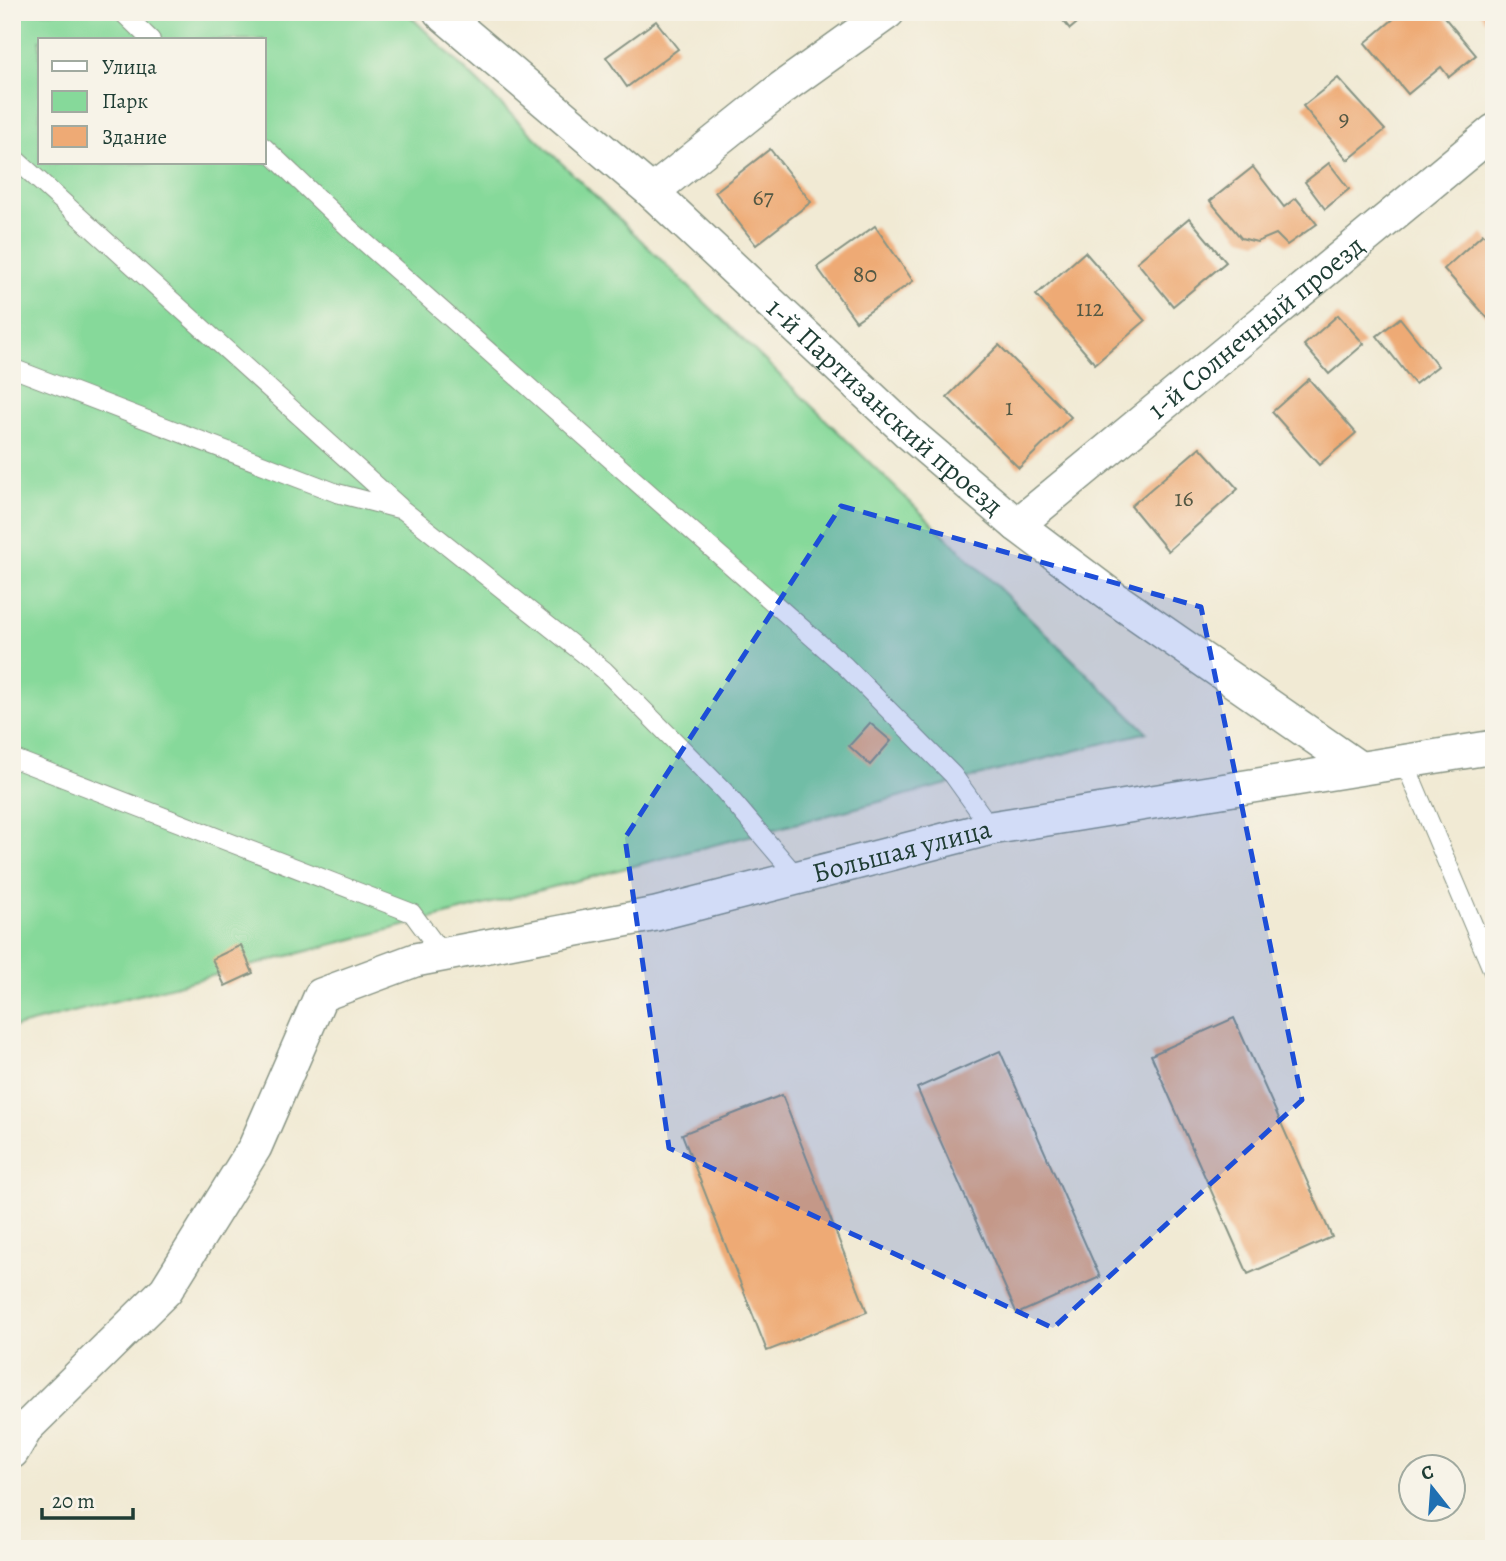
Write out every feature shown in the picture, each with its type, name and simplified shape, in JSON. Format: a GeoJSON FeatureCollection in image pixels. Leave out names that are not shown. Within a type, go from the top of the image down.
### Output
{"type":"FeatureCollection","features":[{"type":"Feature","properties":{"kind":"street","name":"1-й Партизанский проезд"},"geometry":{"type":"LineString","coordinates":[[440,12],[652,192],[908,432],[1017,525],[1114,598],[1359,768]]}},
{"type":"Feature","properties":{"kind":"street"},"geometry":{"type":"LineString","coordinates":[[652,192],[782,88],[888,12]]}},
{"type":"Feature","properties":{"kind":"street","name":"1-й Солнечный проезд"},"geometry":{"type":"LineString","coordinates":[[1017,525],[1494,131]]}},
{"type":"Feature","properties":{"kind":"street","name":"Большая улица"},"geometry":{"type":"LineString","coordinates":[[12,1452],[27,1427],[166,1290],[255,1147],[321,995],[415,960],[656,914],[991,828],[1494,747]]}},
{"type":"Feature","properties":{"kind":"lane"},"geometry":{"type":"LineString","coordinates":[[122,12],[149,38]]}},
{"type":"Feature","properties":{"kind":"lane"},"geometry":{"type":"LineString","coordinates":[[266,150],[351,230],[845,666],[953,775],[991,828]]}},
{"type":"Feature","properties":{"kind":"lane"},"geometry":{"type":"LineString","coordinates":[[12,156],[403,510],[604,670],[724,792],[797,877]]}},
{"type":"Feature","properties":{"kind":"lane"},"geometry":{"type":"LineString","coordinates":[[12,368],[337,493],[403,510]]}},
{"type":"Feature","properties":{"kind":"lane"},"geometry":{"type":"LineString","coordinates":[[12,758],[412,913],[443,955]]}},
{"type":"Feature","properties":{"kind":"lane"},"geometry":{"type":"LineString","coordinates":[[1404,761],[1494,974]]}},
{"type":"Feature","properties":{"kind":"highlighted area"},"geometry":{"type":"Polygon","coordinates":[[[841,506],[1201,607],[1302,1100],[1053,1328],[669,1148],[625,838],[841,506]]]}},
{"type":"Feature","properties":{"kind":"green space"},"geometry":{"type":"Polygon","coordinates":[[[12,12],[406,12],[1147,732],[12,1028],[12,12]]]}},
{"type":"Feature","properties":{"kind":"building"},"geometry":{"type":"Polygon","coordinates":[[[1056,12],[1090,12],[1070,29],[1056,12]]]}},
{"type":"Feature","properties":{"kind":"building"},"geometry":{"type":"Polygon","coordinates":[[[1394,12],[1440,12],[1476,55],[1449,77],[1441,67],[1408,94],[1365,43],[1397,16],[1394,12]]]}},
{"type":"Feature","properties":{"kind":"building"},"geometry":{"type":"Polygon","coordinates":[[[1479,12],[1494,12],[1494,32],[1479,12]]]}},
{"type":"Feature","properties":{"kind":"building"},"geometry":{"type":"Polygon","coordinates":[[[656,21],[678,49],[627,87],[606,57],[656,21]]]}},
{"type":"Feature","properties":{"kind":"building"},"geometry":{"type":"Polygon","coordinates":[[[1338,78],[1385,130],[1348,160],[1303,106],[1338,78]]]}},
{"type":"Feature","properties":{"kind":"building"},"geometry":{"type":"Polygon","coordinates":[[[770,149],[811,202],[756,245],[715,192],[770,149]]]}},
{"type":"Feature","properties":{"kind":"building"},"geometry":{"type":"Polygon","coordinates":[[[1329,163],[1349,189],[1325,209],[1305,182],[1329,163]]]}},
{"type":"Feature","properties":{"kind":"building"},"geometry":{"type":"Polygon","coordinates":[[[1253,167],[1284,207],[1296,198],[1317,224],[1287,245],[1276,234],[1257,242],[1241,238],[1210,201],[1253,167]]]}},
{"type":"Feature","properties":{"kind":"building"},"geometry":{"type":"Polygon","coordinates":[[[1189,218],[1226,262],[1173,306],[1137,262],[1189,218]]]}},
{"type":"Feature","properties":{"kind":"building"},"geometry":{"type":"Polygon","coordinates":[[[875,226],[913,281],[856,321],[817,267],[875,226]]]}},
{"type":"Feature","properties":{"kind":"building"},"geometry":{"type":"Polygon","coordinates":[[[1483,234],[1494,246],[1491,322],[1444,269],[1483,234]]]}},
{"type":"Feature","properties":{"kind":"building"},"geometry":{"type":"Polygon","coordinates":[[[1085,252],[1145,321],[1095,364],[1036,295],[1085,252]]]}},
{"type":"Feature","properties":{"kind":"building"},"geometry":{"type":"Polygon","coordinates":[[[1338,315],[1364,344],[1329,374],[1304,345],[1338,315]]]}},
{"type":"Feature","properties":{"kind":"building"},"geometry":{"type":"Polygon","coordinates":[[[1400,318],[1438,366],[1415,384],[1377,336],[1400,318]]]}},
{"type":"Feature","properties":{"kind":"building"},"geometry":{"type":"Polygon","coordinates":[[[999,345],[1071,417],[1019,468],[947,397],[999,345]]]}},
{"type":"Feature","properties":{"kind":"building"},"geometry":{"type":"Polygon","coordinates":[[[1309,379],[1356,433],[1319,465],[1272,412],[1309,379]]]}},
{"type":"Feature","properties":{"kind":"building"},"geometry":{"type":"Polygon","coordinates":[[[1200,447],[1238,489],[1168,551],[1131,506],[1200,447]]]}},
{"type":"Feature","properties":{"kind":"building"},"geometry":{"type":"Polygon","coordinates":[[[870,723],[891,741],[870,765],[849,746],[870,723]]]}},
{"type":"Feature","properties":{"kind":"building"},"geometry":{"type":"Polygon","coordinates":[[[241,945],[253,973],[225,986],[212,959],[241,945]]]}},
{"type":"Feature","properties":{"kind":"building"},"geometry":{"type":"Polygon","coordinates":[[[1234,1018],[1332,1237],[1248,1274],[1151,1055],[1234,1018]]]}},
{"type":"Feature","properties":{"kind":"building"},"geometry":{"type":"Polygon","coordinates":[[[1000,1051],[1100,1277],[1017,1314],[917,1088],[1000,1051]]]}},
{"type":"Feature","properties":{"kind":"building"},"geometry":{"type":"Polygon","coordinates":[[[782,1095],[867,1312],[767,1351],[682,1134],[782,1095]]]}}]}
